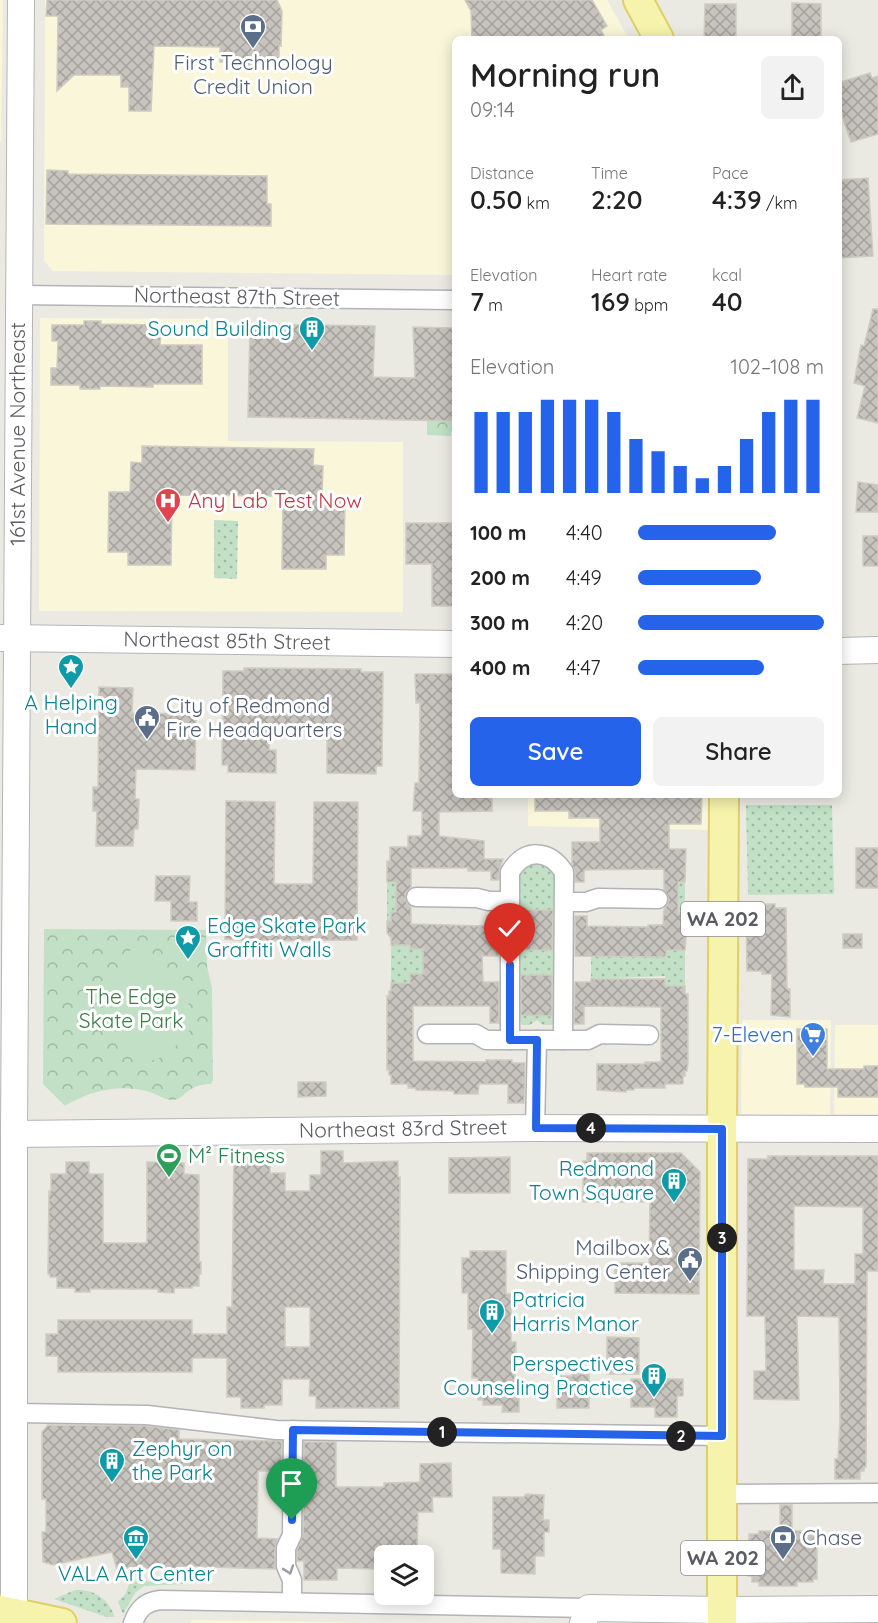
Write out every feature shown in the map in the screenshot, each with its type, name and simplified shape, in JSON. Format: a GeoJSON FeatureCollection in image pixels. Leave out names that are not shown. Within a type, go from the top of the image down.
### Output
{"type":"FeatureCollection","features":[{"type":"Feature","properties":{"kind":"main road"},"geometry":{"type":"LineString","coordinates":[[638,0],[657,36]]}},
{"type":"Feature","properties":{"kind":"main road","name":"WA 202"},"geometry":{"type":"LineString","coordinates":[[723,1617],[724,798]]}},
{"type":"Feature","properties":{"kind":"main road"},"geometry":{"type":"LineString","coordinates":[[10,1615],[62,1623]]}},
{"type":"Feature","properties":{"kind":"street","name":"161st Avenue Northeast"},"geometry":{"type":"LineString","coordinates":[[10,1615],[15,1413],[7,1134],[8,638],[19,295],[21,0]]}},
{"type":"Feature","properties":{"kind":"street","name":"Northeast 87th Street"},"geometry":{"type":"LineString","coordinates":[[19,295],[452,300]]}},
{"type":"Feature","properties":{"kind":"street","name":"Northeast 85th Street"},"geometry":{"type":"LineString","coordinates":[[8,638],[452,644]]}},
{"type":"Feature","properties":{"kind":"street"},"geometry":{"type":"LineString","coordinates":[[842,651],[878,650]]}},
{"type":"Feature","properties":{"kind":"street"},"geometry":{"type":"LineString","coordinates":[[510,1040],[510,872],[517,861],[529,855],[546,855],[558,862],[564,873],[563,1040]]}},
{"type":"Feature","properties":{"kind":"street"},"geometry":{"type":"LineString","coordinates":[[416,897],[477,898],[489,902],[510,902]]}},
{"type":"Feature","properties":{"kind":"street"},"geometry":{"type":"LineString","coordinates":[[564,902],[586,902],[598,898],[658,898]]}},
{"type":"Feature","properties":{"kind":"street"},"geometry":{"type":"LineString","coordinates":[[427,1034],[476,1034],[486,1040],[588,1040],[600,1034],[649,1035]]}},
{"type":"Feature","properties":{"kind":"street"},"geometry":{"type":"LineString","coordinates":[[536,1128],[537,1040]]}},
{"type":"Feature","properties":{"kind":"street","name":"Northeast 83rd Street"},"geometry":{"type":"LineString","coordinates":[[7,1134],[536,1128],[878,1129]]}},
{"type":"Feature","properties":{"kind":"street"},"geometry":{"type":"LineString","coordinates":[[15,1413],[147,1415],[276,1430],[722,1436]]}},
{"type":"Feature","properties":{"kind":"street"},"geometry":{"type":"LineString","coordinates":[[292,1602],[292,1580],[286,1566],[286,1548],[292,1535],[293,1430]]}},
{"type":"Feature","properties":{"kind":"street"},"geometry":{"type":"LineString","coordinates":[[722,1494],[878,1494]]}},
{"type":"Feature","properties":{"kind":"street"},"geometry":{"type":"LineString","coordinates":[[134,1623],[143,1606],[149,1601],[160,1600],[292,1602],[586,1615],[723,1617],[878,1609]]}},
{"type":"Feature","properties":{"kind":"shaded area"},"geometry":{"type":"Polygon","coordinates":[[[0,0],[3,0],[1,142],[0,142],[0,0]]]}},
{"type":"Feature","properties":{"kind":"shaded area"},"geometry":{"type":"Polygon","coordinates":[[[45,0],[607,0],[627,36],[452,36],[452,275],[53,271],[44,261],[45,0]]]}},
{"type":"Feature","properties":{"kind":"shaded area"},"geometry":{"type":"Polygon","coordinates":[[[40,318],[228,319],[228,441],[403,442],[403,612],[39,611],[40,318]]]}},
{"type":"Feature","properties":{"kind":"shaded area"},"geometry":{"type":"Polygon","coordinates":[[[528,798],[712,798],[712,830],[528,826],[528,798]]]}},
{"type":"Feature","properties":{"kind":"shaded area"},"geometry":{"type":"Polygon","coordinates":[[[742,1020],[831,1020],[830,1115],[741,1114],[742,1020]]]}},
{"type":"Feature","properties":{"kind":"shaded area"},"geometry":{"type":"Polygon","coordinates":[[[835,1025],[878,1025],[878,1114],[834,1114],[835,1025]]]}},
{"type":"Feature","properties":{"kind":"shaded area"},"geometry":{"type":"Polygon","coordinates":[[[192,1620],[280,1621],[370,1623],[191,1623],[192,1620]]]}},
{"type":"Feature","properties":{"kind":"green space"},"geometry":{"type":"Polygon","coordinates":[[[427,421],[452,421],[451,436],[427,435],[427,421]]]}},
{"type":"Feature","properties":{"kind":"green space"},"geometry":{"type":"Polygon","coordinates":[[[214,520],[238,521],[237,579],[214,578],[214,520]]]}},
{"type":"Feature","properties":{"kind":"green space"},"geometry":{"type":"Polygon","coordinates":[[[746,805],[832,805],[834,894],[748,895],[746,805]]]}},
{"type":"Feature","properties":{"kind":"green space"},"geometry":{"type":"Polygon","coordinates":[[[524,864],[551,864],[555,868],[554,1022],[552,1025],[543,1025],[537,1020],[530,1025],[522,1025],[519,1019],[520,868],[524,864]]]}},
{"type":"Feature","properties":{"kind":"green space"},"geometry":{"type":"Polygon","coordinates":[[[387,882],[396,882],[396,889],[411,889],[411,912],[391,912],[391,921],[387,921],[387,882]]]}},
{"type":"Feature","properties":{"kind":"green space"},"geometry":{"type":"Polygon","coordinates":[[[678,882],[685,882],[685,913],[664,913],[664,889],[678,889],[678,882]]]}},
{"type":"Feature","properties":{"kind":"green space"},"geometry":{"type":"Polygon","coordinates":[[[482,926],[483,978],[410,974],[410,983],[391,983],[391,945],[410,945],[411,949],[429,949],[482,926]]]}},
{"type":"Feature","properties":{"kind":"green space"},"geometry":{"type":"Polygon","coordinates":[[[591,926],[647,953],[685,950],[685,986],[665,986],[665,976],[591,979],[591,926]]]}},
{"type":"Feature","properties":{"kind":"green space","name":"The Edge Skate Park"},"geometry":{"type":"Polygon","coordinates":[[[44,929],[206,930],[207,966],[212,988],[213,1080],[211,1084],[190,1089],[176,1100],[125,1088],[104,1090],[84,1096],[65,1106],[43,1084],[44,929]]]}},
{"type":"Feature","properties":{"kind":"green space"},"geometry":{"type":"Polygon","coordinates":[[[140,946],[152,951],[157,970],[178,976],[188,985],[191,997],[188,1005],[194,1012],[195,1019],[190,1030],[168,1052],[154,1060],[141,1060],[138,1064],[114,1042],[115,1029],[124,1019],[112,1006],[104,991],[104,986],[110,974],[121,968],[130,951],[140,946]]]}},
{"type":"Feature","properties":{"kind":"green space"},"geometry":{"type":"Polygon","coordinates":[[[130,1581],[183,1582],[183,1584],[144,1586],[135,1593],[123,1614],[118,1602],[126,1593],[130,1581]]]}},
{"type":"Feature","properties":{"kind":"green space"},"geometry":{"type":"Polygon","coordinates":[[[75,1590],[89,1591],[100,1596],[109,1605],[115,1617],[107,1617],[54,1599],[75,1590]]]}},
{"type":"Feature","properties":{"kind":"building"},"geometry":{"type":"Polygon","coordinates":[[[47,0],[277,0],[282,11],[279,63],[225,65],[225,62],[220,62],[220,47],[154,46],[151,111],[129,111],[129,87],[121,87],[121,75],[74,75],[57,91],[58,16],[46,16],[47,0]]]}},
{"type":"Feature","properties":{"kind":"building"},"geometry":{"type":"Polygon","coordinates":[[[465,0],[592,0],[607,26],[601,30],[604,36],[472,36],[471,11],[465,0]]]}},
{"type":"Feature","properties":{"kind":"building"},"geometry":{"type":"Polygon","coordinates":[[[792,3],[821,4],[821,36],[792,36],[792,3]]]}},
{"type":"Feature","properties":{"kind":"building"},"geometry":{"type":"Polygon","coordinates":[[[705,4],[736,4],[736,36],[704,36],[705,4]]]}},
{"type":"Feature","properties":{"kind":"building"},"geometry":{"type":"Polygon","coordinates":[[[870,73],[872,78],[878,76],[878,134],[851,142],[842,116],[842,82],[870,73]]]}},
{"type":"Feature","properties":{"kind":"building"},"geometry":{"type":"Polygon","coordinates":[[[47,170],[68,171],[68,174],[267,176],[267,204],[271,204],[271,226],[46,224],[47,170]]]}},
{"type":"Feature","properties":{"kind":"building"},"geometry":{"type":"Polygon","coordinates":[[[868,178],[873,256],[842,258],[842,180],[868,178]]]}},
{"type":"Feature","properties":{"kind":"building"},"geometry":{"type":"Polygon","coordinates":[[[873,309],[878,309],[878,423],[857,418],[865,386],[854,383],[861,345],[864,346],[873,309]]]}},
{"type":"Feature","properties":{"kind":"building"},"geometry":{"type":"Polygon","coordinates":[[[84,321],[101,321],[101,324],[156,325],[156,332],[161,332],[160,345],[202,345],[202,384],[153,384],[153,387],[100,386],[100,389],[80,389],[80,385],[51,385],[51,368],[57,368],[58,341],[52,341],[52,325],[84,325],[84,321]]]}},
{"type":"Feature","properties":{"kind":"building","name":"Sound Building"},"geometry":{"type":"Polygon","coordinates":[[[250,324],[375,326],[373,377],[415,378],[413,327],[452,328],[452,421],[248,417],[250,324]]]}},
{"type":"Feature","properties":{"kind":"building"},"geometry":{"type":"Polygon","coordinates":[[[142,446],[314,449],[313,465],[323,466],[322,497],[345,497],[344,555],[326,555],[326,569],[282,569],[283,496],[172,495],[171,565],[128,565],[128,552],[108,552],[109,492],[130,492],[131,462],[142,463],[142,446]]]}},
{"type":"Feature","properties":{"kind":"building"},"geometry":{"type":"Polygon","coordinates":[[[858,482],[878,485],[878,512],[856,512],[858,482]]]}},
{"type":"Feature","properties":{"kind":"building"},"geometry":{"type":"Polygon","coordinates":[[[406,523],[452,523],[452,606],[432,606],[432,564],[406,564],[406,523]]]}},
{"type":"Feature","properties":{"kind":"building"},"geometry":{"type":"Polygon","coordinates":[[[863,536],[878,536],[878,566],[863,566],[863,536]]]}},
{"type":"Feature","properties":{"kind":"building"},"geometry":{"type":"Polygon","coordinates":[[[244,668],[361,669],[361,672],[383,672],[382,766],[376,766],[376,774],[327,773],[327,730],[294,730],[294,725],[270,725],[269,750],[276,750],[276,773],[228,772],[228,765],[222,765],[223,671],[244,671],[244,668]]]}},
{"type":"Feature","properties":{"kind":"building"},"geometry":{"type":"Polygon","coordinates":[[[415,674],[452,674],[452,798],[492,798],[492,811],[439,812],[439,836],[484,841],[484,859],[503,859],[499,880],[491,880],[491,871],[468,871],[468,868],[411,868],[411,887],[405,897],[411,907],[411,924],[487,926],[487,916],[499,916],[499,956],[482,956],[483,982],[499,982],[499,1023],[490,1023],[490,1006],[413,1006],[413,1061],[512,1060],[512,1063],[525,1063],[524,1103],[508,1103],[508,1084],[479,1084],[478,1094],[416,1090],[416,1088],[408,1088],[408,1084],[391,1084],[391,1075],[387,1070],[387,996],[391,991],[391,983],[410,983],[410,974],[423,974],[423,949],[410,949],[410,945],[391,945],[391,938],[387,933],[387,921],[391,921],[391,912],[396,912],[396,882],[387,882],[390,847],[408,847],[408,836],[422,836],[422,811],[413,811],[415,783],[419,783],[420,703],[416,703],[415,674]]]}},
{"type":"Feature","properties":{"kind":"building","name":"City of Redmond Fire Headquarters"},"geometry":{"type":"Polygon","coordinates":[[[99,687],[133,688],[132,713],[196,714],[195,770],[136,769],[135,799],[139,799],[138,829],[134,829],[133,846],[96,846],[97,811],[93,811],[93,787],[98,787],[99,687]]]}},
{"type":"Feature","properties":{"kind":"building"},"geometry":{"type":"Polygon","coordinates":[[[535,798],[702,798],[701,824],[669,824],[669,849],[686,849],[685,882],[678,882],[678,913],[685,913],[685,925],[687,925],[685,950],[667,950],[665,957],[575,956],[575,916],[587,916],[587,926],[648,927],[648,925],[663,925],[664,909],[669,899],[664,889],[664,869],[584,870],[584,882],[575,882],[572,842],[600,842],[600,818],[569,818],[569,811],[535,811],[535,798]]]}},
{"type":"Feature","properties":{"kind":"building"},"geometry":{"type":"Polygon","coordinates":[[[226,801],[275,802],[274,884],[313,884],[314,802],[358,802],[357,940],[245,941],[225,939],[226,801]]]}},
{"type":"Feature","properties":{"kind":"building"},"geometry":{"type":"Polygon","coordinates":[[[856,848],[878,848],[878,888],[856,888],[856,848]]]}},
{"type":"Feature","properties":{"kind":"building"},"geometry":{"type":"Polygon","coordinates":[[[156,876],[190,876],[189,902],[197,902],[197,921],[171,921],[171,901],[155,901],[156,876]]]}},
{"type":"Feature","properties":{"kind":"building"},"geometry":{"type":"Polygon","coordinates":[[[757,904],[775,904],[775,908],[786,908],[787,989],[790,989],[790,1017],[771,1015],[772,974],[747,971],[746,908],[757,908],[757,904]]]}},
{"type":"Feature","properties":{"kind":"building"},"geometry":{"type":"Polygon","coordinates":[[[521,910],[553,910],[552,950],[521,950],[521,910]]]}},
{"type":"Feature","properties":{"kind":"building"},"geometry":{"type":"Polygon","coordinates":[[[843,934],[862,934],[862,948],[843,948],[843,934]]]}},
{"type":"Feature","properties":{"kind":"building"},"geometry":{"type":"Polygon","coordinates":[[[521,975],[552,975],[552,1016],[521,1015],[521,975]]]}},
{"type":"Feature","properties":{"kind":"building"},"geometry":{"type":"Polygon","coordinates":[[[591,979],[665,979],[665,986],[685,986],[685,994],[688,994],[688,1063],[687,1071],[683,1076],[683,1084],[665,1084],[665,1088],[634,1088],[626,1092],[597,1090],[597,1064],[661,1062],[661,1007],[584,1006],[584,1024],[574,1024],[575,982],[591,982],[591,979]]]}},
{"type":"Feature","properties":{"kind":"building"},"geometry":{"type":"Polygon","coordinates":[[[797,1029],[827,1029],[827,1069],[864,1069],[864,1066],[878,1066],[878,1097],[838,1097],[838,1087],[805,1087],[805,1084],[797,1084],[797,1029]]]}},
{"type":"Feature","properties":{"kind":"building"},"geometry":{"type":"Polygon","coordinates":[[[298,1082],[326,1082],[326,1096],[298,1097],[298,1082]]]}},
{"type":"Feature","properties":{"kind":"building"},"geometry":{"type":"Polygon","coordinates":[[[321,1151],[343,1151],[343,1163],[398,1161],[398,1177],[400,1177],[399,1408],[316,1408],[316,1396],[309,1396],[310,1379],[282,1379],[282,1405],[241,1408],[241,1397],[227,1397],[227,1358],[192,1358],[192,1372],[58,1372],[58,1356],[46,1356],[46,1334],[58,1334],[58,1320],[192,1320],[192,1334],[227,1334],[227,1307],[232,1307],[234,1152],[255,1152],[255,1161],[270,1161],[270,1173],[285,1173],[285,1191],[310,1191],[310,1175],[321,1175],[321,1151]],[[285,1307],[285,1347],[310,1347],[310,1307],[285,1307]]]}},
{"type":"Feature","properties":{"kind":"building","name":"Redmond Town Square"},"geometry":{"type":"Polygon","coordinates":[[[587,1153],[681,1153],[700,1172],[699,1294],[615,1293],[615,1263],[649,1263],[650,1202],[583,1202],[583,1161],[587,1161],[587,1153]]]}},
{"type":"Feature","properties":{"kind":"building"},"geometry":{"type":"Polygon","coordinates":[[[768,1156],[878,1156],[878,1271],[867,1271],[866,1467],[864,1471],[860,1471],[860,1479],[835,1479],[840,1420],[839,1317],[797,1316],[799,1400],[754,1399],[754,1371],[766,1371],[765,1316],[747,1316],[748,1159],[768,1159],[768,1156]],[[794,1206],[794,1270],[824,1270],[823,1284],[855,1284],[855,1254],[863,1254],[863,1207],[794,1206]]]}},
{"type":"Feature","properties":{"kind":"building"},"geometry":{"type":"Polygon","coordinates":[[[510,1157],[510,1193],[449,1193],[449,1158],[510,1157]]]}},
{"type":"Feature","properties":{"kind":"building"},"geometry":{"type":"Polygon","coordinates":[[[66,1162],[89,1162],[89,1174],[103,1174],[103,1243],[147,1243],[147,1162],[184,1163],[184,1174],[199,1175],[201,1274],[199,1274],[199,1286],[174,1288],[174,1293],[158,1292],[158,1289],[90,1289],[90,1292],[75,1292],[75,1288],[57,1288],[57,1277],[50,1277],[48,1274],[49,1191],[51,1191],[51,1174],[66,1174],[66,1162]]]}},
{"type":"Feature","properties":{"kind":"building","name":"Patricia Harris Manor"},"geometry":{"type":"Polygon","coordinates":[[[470,1251],[506,1251],[506,1294],[511,1294],[511,1342],[516,1342],[515,1377],[519,1377],[519,1412],[502,1412],[503,1405],[483,1405],[483,1400],[478,1400],[478,1378],[472,1378],[473,1329],[468,1329],[468,1293],[462,1293],[462,1258],[470,1258],[470,1251]]]}},
{"type":"Feature","properties":{"kind":"building"},"geometry":{"type":"Polygon","coordinates":[[[607,1337],[639,1338],[639,1374],[607,1374],[607,1337]]]}},
{"type":"Feature","properties":{"kind":"building"},"geometry":{"type":"Polygon","coordinates":[[[572,1374],[589,1374],[589,1408],[557,1408],[557,1379],[561,1379],[561,1376],[572,1376],[572,1374]]]}},
{"type":"Feature","properties":{"kind":"building","name":"Perspectives Counseling Practice"},"geometry":{"type":"Polygon","coordinates":[[[631,1379],[683,1379],[683,1396],[677,1396],[677,1417],[655,1417],[655,1407],[631,1407],[631,1379]]]}},
{"type":"Feature","properties":{"kind":"building","name":"Zephyr on the Park"},"geometry":{"type":"Polygon","coordinates":[[[48,1425],[146,1426],[179,1430],[179,1439],[282,1441],[281,1471],[258,1471],[257,1538],[278,1539],[275,1548],[275,1569],[178,1566],[179,1569],[126,1568],[117,1570],[112,1552],[53,1565],[43,1562],[42,1532],[46,1532],[46,1499],[42,1499],[42,1432],[48,1425]]]}},
{"type":"Feature","properties":{"kind":"building"},"geometry":{"type":"Polygon","coordinates":[[[304,1442],[336,1442],[336,1487],[384,1487],[384,1483],[420,1482],[420,1464],[451,1463],[452,1497],[432,1497],[433,1512],[418,1512],[417,1545],[374,1545],[374,1569],[337,1568],[337,1580],[304,1580],[304,1561],[297,1561],[297,1550],[303,1535],[304,1442]]]}},
{"type":"Feature","properties":{"kind":"building"},"geometry":{"type":"Polygon","coordinates":[[[526,1494],[544,1495],[543,1520],[549,1520],[549,1532],[544,1532],[544,1556],[535,1556],[535,1574],[501,1573],[501,1549],[493,1549],[493,1497],[524,1497],[526,1494]]]}},
{"type":"Feature","properties":{"kind":"building"},"geometry":{"type":"Polygon","coordinates":[[[780,1505],[792,1505],[792,1531],[817,1531],[817,1579],[813,1579],[813,1582],[797,1582],[797,1586],[759,1586],[759,1582],[752,1582],[752,1576],[748,1576],[749,1534],[759,1534],[759,1531],[780,1531],[780,1505]]]}},
{"type":"Feature","properties":{"kind":"place","name":"First Technology Credit Union"},"geometry":{"type":"Point","coordinates":[253,50]}},
{"type":"Feature","properties":{"kind":"place","name":"Sound Building"},"geometry":{"type":"Point","coordinates":[312,352]}},
{"type":"Feature","properties":{"kind":"place","name":"Any Lab Test Now"},"geometry":{"type":"Point","coordinates":[168,524]}},
{"type":"Feature","properties":{"kind":"place","name":"A Helping Hand"},"geometry":{"type":"Point","coordinates":[71,690]}},
{"type":"Feature","properties":{"kind":"place","name":"City of Redmond Fire Headquarters"},"geometry":{"type":"Point","coordinates":[147,741]}},
{"type":"Feature","properties":{"kind":"place","name":"Edge Skate Park Graffiti Walls"},"geometry":{"type":"Point","coordinates":[188,961]}},
{"type":"Feature","properties":{"kind":"place","name":"7-Eleven"},"geometry":{"type":"Point","coordinates":[813,1058]}},
{"type":"Feature","properties":{"kind":"place","name":"M² Fitness"},"geometry":{"type":"Point","coordinates":[169,1179]}},
{"type":"Feature","properties":{"kind":"place","name":"Redmond Town Square"},"geometry":{"type":"Point","coordinates":[674,1204]}},
{"type":"Feature","properties":{"kind":"place","name":"Mailbox & Shipping Center"},"geometry":{"type":"Point","coordinates":[690,1283]}},
{"type":"Feature","properties":{"kind":"place","name":"Patricia Harris Manor"},"geometry":{"type":"Point","coordinates":[492,1335]}},
{"type":"Feature","properties":{"kind":"place","name":"Perspectives Counseling Practice"},"geometry":{"type":"Point","coordinates":[654,1399]}},
{"type":"Feature","properties":{"kind":"place","name":"Zephyr on the Park"},"geometry":{"type":"Point","coordinates":[112,1484]}},
{"type":"Feature","properties":{"kind":"place","name":"VALA Art Center"},"geometry":{"type":"Point","coordinates":[136,1561]}},
{"type":"Feature","properties":{"kind":"place","name":"Chase"},"geometry":{"type":"Point","coordinates":[783,1561]}},
{"type":"Feature","properties":{"kind":"route"},"geometry":{"type":"LineString","coordinates":[[292,1520],[293,1430],[722,1436],[722,1129],[536,1128],[537,1040],[510,1040],[510,965]]}}]}
